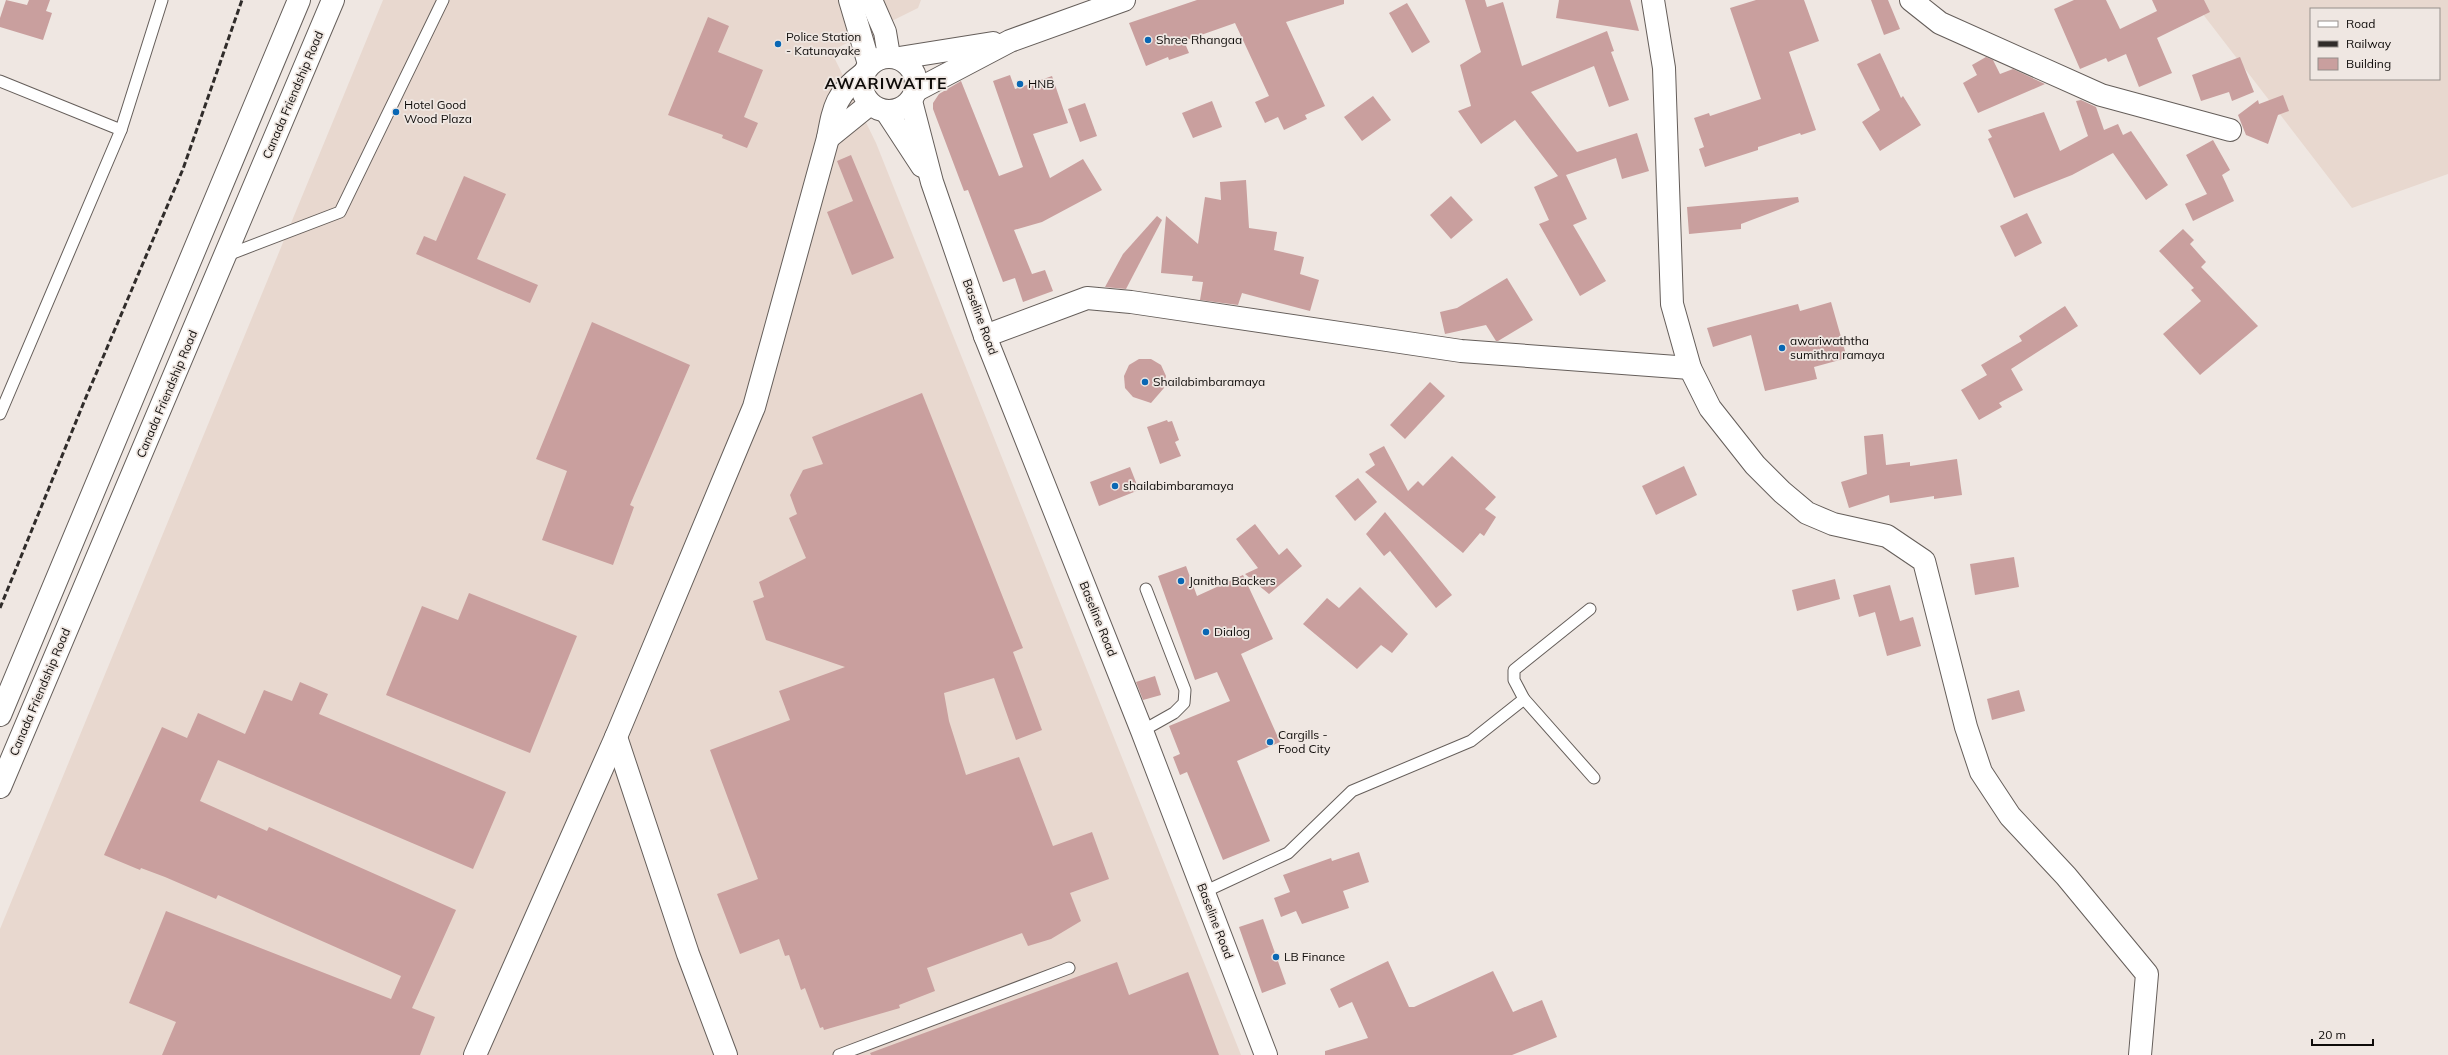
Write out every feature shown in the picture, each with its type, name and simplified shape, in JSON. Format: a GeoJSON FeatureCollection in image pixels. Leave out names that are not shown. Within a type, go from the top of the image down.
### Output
{"type":"FeatureCollection","features":[{"type":"Feature","properties":{"kind":"street"},"geometry":{"type":"LineString","coordinates":[[0,715],[300,0]]}},
{"type":"Feature","properties":{"kind":"street","name":"Canada Friendship Road"},"geometry":{"type":"LineString","coordinates":[[0,786],[333,0]]}},
{"type":"Feature","properties":{"kind":"street"},"geometry":{"type":"LineString","coordinates":[[850,0],[866,69],[861,86],[864,97],[878,108],[895,110],[913,96],[1010,40],[1124,0]]}},
{"type":"Feature","properties":{"kind":"street"},"geometry":{"type":"LineString","coordinates":[[1653,0],[1664,68],[1672,304],[1690,368],[1710,408],[1755,465],[1782,492],[1807,513],[1833,524],[1886,536],[1924,561],[1966,727],[1981,772],[2010,816],[2066,876],[2147,974],[2140,1055]]}},
{"type":"Feature","properties":{"kind":"street"},"geometry":{"type":"LineString","coordinates":[[1911,0],[1940,23],[2101,95],[2230,130]]}},
{"type":"Feature","properties":{"kind":"street"},"geometry":{"type":"LineString","coordinates":[[877,5],[894,57],[914,72],[913,96]]}},
{"type":"Feature","properties":{"kind":"street"},"geometry":{"type":"LineString","coordinates":[[476,1055],[616,737],[754,407],[828,138],[837,98],[846,86],[879,58],[1010,40]]}},
{"type":"Feature","properties":{"kind":"street","name":"Baseline Road"},"geometry":{"type":"LineString","coordinates":[[913,96],[932,182],[985,336],[1142,731],[1266,1055]]}},
{"type":"Feature","properties":{"kind":"street"},"geometry":{"type":"LineString","coordinates":[[828,138],[878,108]]}},
{"type":"Feature","properties":{"kind":"street","name":"Baseline Road"},"geometry":{"type":"LineString","coordinates":[[878,108],[932,182]]}},
{"type":"Feature","properties":{"kind":"street"},"geometry":{"type":"LineString","coordinates":[[985,336],[1087,298],[1132,302],[1461,351],[1690,368]]}},
{"type":"Feature","properties":{"kind":"street"},"geometry":{"type":"LineString","coordinates":[[616,737],[688,954],[726,1055]]}},
{"type":"Feature","properties":{"kind":"lane"},"geometry":{"type":"LineString","coordinates":[[0,414],[121,130],[162,0]]}},
{"type":"Feature","properties":{"kind":"lane"},"geometry":{"type":"LineString","coordinates":[[224,257],[340,212],[443,0]]}},
{"type":"Feature","properties":{"kind":"lane"},"geometry":{"type":"LineString","coordinates":[[0,81],[121,130]]}},
{"type":"Feature","properties":{"kind":"lane"},"geometry":{"type":"LineString","coordinates":[[1142,731],[1174,713],[1184,704],[1185,690],[1146,589]]}},
{"type":"Feature","properties":{"kind":"lane"},"geometry":{"type":"LineString","coordinates":[[1590,609],[1514,670],[1514,680],[1524,699],[1594,778]]}},
{"type":"Feature","properties":{"kind":"lane"},"geometry":{"type":"LineString","coordinates":[[1204,892],[1288,853],[1352,791],[1471,741],[1524,699]]}},
{"type":"Feature","properties":{"kind":"lane"},"geometry":{"type":"LineString","coordinates":[[839,1055],[1069,968]]}},
{"type":"Feature","properties":{"kind":"shaded area"},"geometry":{"type":"Polygon","coordinates":[[[383,0],[921,0],[918,8],[831,51],[876,143],[1241,1055],[0,1055],[0,929],[383,0]]]}},
{"type":"Feature","properties":{"kind":"shaded area"},"geometry":{"type":"Polygon","coordinates":[[[2192,0],[2448,0],[2448,174],[2352,208],[2192,0]]]}},
{"type":"Feature","properties":{"kind":"building"},"geometry":{"type":"Polygon","coordinates":[[[6,0],[27,5],[29,0],[50,0],[46,11],[52,13],[43,40],[0,27],[0,18],[6,0]]]}},
{"type":"Feature","properties":{"kind":"building"},"geometry":{"type":"Polygon","coordinates":[[[1197,0],[1344,0],[1344,4],[1286,22],[1325,106],[1305,115],[1307,119],[1284,130],[1278,117],[1265,123],[1255,102],[1269,96],[1235,23],[1184,41],[1189,53],[1169,60],[1168,57],[1146,66],[1129,23],[1197,0]]]}},
{"type":"Feature","properties":{"kind":"building"},"geometry":{"type":"Polygon","coordinates":[[[1465,0],[1485,0],[1487,7],[1503,2],[1522,66],[1607,31],[1614,51],[1611,52],[1629,100],[1609,107],[1594,66],[1531,92],[1577,152],[1637,133],[1649,171],[1622,179],[1616,158],[1566,175],[1587,219],[1573,225],[1606,281],[1580,296],[1539,224],[1549,220],[1534,187],[1558,176],[1515,120],[1481,144],[1458,111],[1471,106],[1460,65],[1481,52],[1465,0]]]}},
{"type":"Feature","properties":{"kind":"building"},"geometry":{"type":"Polygon","coordinates":[[[1559,0],[1630,0],[1639,31],[1556,18],[1559,0]]]}},
{"type":"Feature","properties":{"kind":"building"},"geometry":{"type":"Polygon","coordinates":[[[1756,0],[1804,0],[1819,41],[1789,52],[1816,130],[1801,135],[1800,133],[1758,147],[1758,150],[1705,167],[1699,149],[1704,147],[1694,118],[1709,113],[1710,116],[1761,99],[1730,8],[1756,0]]]}},
{"type":"Feature","properties":{"kind":"building"},"geometry":{"type":"Polygon","coordinates":[[[1871,0],[1888,0],[1900,29],[1884,35],[1871,0]]]}},
{"type":"Feature","properties":{"kind":"building"},"geometry":{"type":"Polygon","coordinates":[[[2074,0],[2106,0],[2120,29],[2157,11],[2152,0],[2204,0],[2210,12],[2157,38],[2172,73],[2139,87],[2126,54],[2108,62],[2106,58],[2080,69],[2054,9],[2074,0]]]}},
{"type":"Feature","properties":{"kind":"building"},"geometry":{"type":"Polygon","coordinates":[[[1407,3],[1430,42],[1412,53],[1389,13],[1407,3]]]}},
{"type":"Feature","properties":{"kind":"building"},"geometry":{"type":"Polygon","coordinates":[[[708,17],[729,26],[718,52],[763,70],[744,117],[758,123],[747,148],[722,138],[723,135],[668,115],[708,17]]]}},
{"type":"Feature","properties":{"kind":"building"},"geometry":{"type":"Polygon","coordinates":[[[1880,53],[1901,98],[1903,96],[1921,125],[1880,151],[1862,122],[1880,110],[1857,64],[1880,53]]]}},
{"type":"Feature","properties":{"kind":"building"},"geometry":{"type":"Polygon","coordinates":[[[1986,57],[1993,60],[2000,74],[2013,69],[2045,84],[1978,113],[1963,83],[1977,75],[1972,65],[1986,57]]]}},
{"type":"Feature","properties":{"kind":"building"},"geometry":{"type":"Polygon","coordinates":[[[2240,57],[2254,92],[2232,101],[2229,92],[2201,101],[2192,75],[2240,57]]]}},
{"type":"Feature","properties":{"kind":"building"},"geometry":{"type":"Polygon","coordinates":[[[1010,75],[1015,89],[1052,76],[1068,123],[1033,134],[1050,178],[1083,159],[1102,190],[1042,222],[1014,230],[1032,274],[1045,270],[1053,291],[1023,302],[1015,278],[1003,282],[968,190],[964,191],[933,109],[933,103],[939,94],[961,81],[999,176],[1023,167],[993,81],[1010,75]]]}},
{"type":"Feature","properties":{"kind":"building"},"geometry":{"type":"Polygon","coordinates":[[[2283,95],[2289,111],[2278,115],[2268,144],[2246,135],[2238,115],[2258,100],[2259,104],[2283,95]]]}},
{"type":"Feature","properties":{"kind":"building"},"geometry":{"type":"Polygon","coordinates":[[[1373,96],[1391,120],[1362,141],[1344,117],[1373,96]]]}},
{"type":"Feature","properties":{"kind":"building"},"geometry":{"type":"Polygon","coordinates":[[[2081,100],[2096,107],[2104,130],[2118,124],[2123,135],[2131,131],[2168,185],[2146,200],[2113,153],[2072,175],[2014,198],[1988,139],[1992,137],[1988,130],[2044,112],[2060,151],[2088,136],[2076,101],[2081,100]]]}},
{"type":"Feature","properties":{"kind":"building"},"geometry":{"type":"Polygon","coordinates":[[[1212,101],[1222,127],[1193,138],[1182,113],[1212,101]]]}},
{"type":"Feature","properties":{"kind":"building"},"geometry":{"type":"Polygon","coordinates":[[[1085,103],[1097,136],[1080,142],[1068,109],[1085,103]]]}},
{"type":"Feature","properties":{"kind":"building"},"geometry":{"type":"Polygon","coordinates":[[[2213,140],[2230,170],[2222,175],[2234,201],[2193,221],[2185,204],[2207,194],[2186,155],[2213,140]]]}},
{"type":"Feature","properties":{"kind":"building"},"geometry":{"type":"Polygon","coordinates":[[[851,155],[894,258],[852,275],[827,212],[853,201],[837,161],[851,155]]]}},
{"type":"Feature","properties":{"kind":"building"},"geometry":{"type":"Polygon","coordinates":[[[464,176],[506,194],[477,259],[538,285],[530,303],[416,254],[424,236],[436,241],[464,176]]]}},
{"type":"Feature","properties":{"kind":"building"},"geometry":{"type":"Polygon","coordinates":[[[1246,180],[1249,228],[1277,232],[1274,250],[1304,257],[1300,274],[1319,280],[1310,311],[1242,293],[1238,305],[1200,300],[1203,282],[1192,281],[1193,276],[1161,273],[1166,216],[1198,244],[1205,197],[1221,200],[1220,182],[1246,180]]]}},
{"type":"Feature","properties":{"kind":"building"},"geometry":{"type":"Polygon","coordinates":[[[1451,196],[1473,220],[1451,239],[1430,215],[1451,196]]]}},
{"type":"Feature","properties":{"kind":"building"},"geometry":{"type":"Polygon","coordinates":[[[1798,197],[1799,202],[1741,224],[1741,229],[1689,234],[1687,207],[1798,197]]]}},
{"type":"Feature","properties":{"kind":"building"},"geometry":{"type":"Polygon","coordinates":[[[2027,213],[2042,243],[2015,257],[2000,226],[2027,213]]]}},
{"type":"Feature","properties":{"kind":"building"},"geometry":{"type":"Polygon","coordinates":[[[1157,216],[1162,220],[1126,289],[1105,287],[1123,254],[1157,216]]]}},
{"type":"Feature","properties":{"kind":"building"},"geometry":{"type":"Polygon","coordinates":[[[2183,229],[2194,240],[2190,244],[2206,262],[2201,267],[2258,326],[2200,375],[2163,334],[2201,301],[2191,290],[2194,288],[2159,251],[2183,229]]]}},
{"type":"Feature","properties":{"kind":"building"},"geometry":{"type":"Polygon","coordinates":[[[1507,278],[1533,320],[1498,341],[1496,341],[1486,325],[1445,334],[1440,312],[1457,308],[1507,278]]]}},
{"type":"Feature","properties":{"kind":"building"},"geometry":{"type":"Polygon","coordinates":[[[1831,302],[1847,358],[1814,367],[1817,379],[1765,391],[1751,335],[1713,347],[1707,328],[1798,304],[1800,311],[1831,302]]]}},
{"type":"Feature","properties":{"kind":"building"},"geometry":{"type":"Polygon","coordinates":[[[2065,306],[2078,326],[2011,369],[2023,390],[1999,403],[2002,407],[1979,420],[1961,390],[1987,375],[1981,365],[2022,341],[2019,336],[2065,306]]]}},
{"type":"Feature","properties":{"kind":"building"},"geometry":{"type":"Polygon","coordinates":[[[592,322],[690,365],[630,505],[634,507],[613,565],[542,540],[567,471],[536,459],[592,322]]]}},
{"type":"Feature","properties":{"kind":"building","name":"Shailabimbaramaya"},"geometry":{"type":"Polygon","coordinates":[[[1139,359],[1151,359],[1161,365],[1166,376],[1164,388],[1151,403],[1133,397],[1125,388],[1124,376],[1129,365],[1139,359]]]}},
{"type":"Feature","properties":{"kind":"building"},"geometry":{"type":"Polygon","coordinates":[[[1430,382],[1445,396],[1405,439],[1390,425],[1430,382]]]}},
{"type":"Feature","properties":{"kind":"building"},"geometry":{"type":"Polygon","coordinates":[[[922,393],[1023,648],[1013,652],[1042,730],[1016,740],[994,678],[944,693],[949,721],[966,775],[1019,757],[1053,846],[1092,832],[1109,879],[1070,893],[1081,921],[1051,939],[1028,946],[1022,933],[927,968],[935,991],[899,1005],[900,1008],[824,1030],[823,1027],[820,1028],[805,988],[801,990],[789,955],[785,956],[779,939],[740,954],[717,894],[758,879],[710,750],[790,720],[779,691],[845,667],[766,640],[753,601],[764,597],[759,582],[806,558],[789,518],[797,514],[790,495],[803,470],[823,464],[812,437],[922,393]]]}},
{"type":"Feature","properties":{"kind":"building","name":"shailabimbaramaya"},"geometry":{"type":"Polygon","coordinates":[[[1167,420],[1168,422],[1172,421],[1179,440],[1175,442],[1181,456],[1160,464],[1147,427],[1167,420]]]}},
{"type":"Feature","properties":{"kind":"building"},"geometry":{"type":"Polygon","coordinates":[[[1883,434],[1886,465],[1910,462],[1910,466],[1957,459],[1962,495],[1934,499],[1934,496],[1890,503],[1889,495],[1849,508],[1841,482],[1867,474],[1864,436],[1883,434]]]}},
{"type":"Feature","properties":{"kind":"building"},"geometry":{"type":"Polygon","coordinates":[[[1384,446],[1408,491],[1418,481],[1423,486],[1452,456],[1496,497],[1485,509],[1496,517],[1484,536],[1480,533],[1463,553],[1365,472],[1375,465],[1369,454],[1384,446]]]}},
{"type":"Feature","properties":{"kind":"building"},"geometry":{"type":"Polygon","coordinates":[[[1684,466],[1697,495],[1656,515],[1642,486],[1684,466]]]}},
{"type":"Feature","properties":{"kind":"building","name":"shailabimbaramaya"},"geometry":{"type":"Polygon","coordinates":[[[1130,467],[1139,490],[1099,506],[1090,482],[1130,467]]]}},
{"type":"Feature","properties":{"kind":"building"},"geometry":{"type":"Polygon","coordinates":[[[1358,478],[1377,502],[1355,521],[1335,496],[1358,478]]]}},
{"type":"Feature","properties":{"kind":"building"},"geometry":{"type":"Polygon","coordinates":[[[1385,512],[1452,595],[1436,608],[1390,551],[1384,556],[1366,534],[1385,512]]]}},
{"type":"Feature","properties":{"kind":"building"},"geometry":{"type":"Polygon","coordinates":[[[1255,524],[1279,555],[1287,548],[1302,566],[1269,594],[1245,574],[1258,568],[1236,539],[1255,524]]]}},
{"type":"Feature","properties":{"kind":"building"},"geometry":{"type":"Polygon","coordinates":[[[2014,557],[2019,587],[1975,595],[1970,564],[2014,557]]]}},
{"type":"Feature","properties":{"kind":"building"},"geometry":{"type":"Polygon","coordinates":[[[1186,566],[1197,596],[1243,575],[1273,639],[1241,654],[1280,742],[1237,761],[1270,841],[1223,860],[1187,772],[1180,775],[1173,757],[1180,754],[1169,726],[1230,701],[1217,672],[1195,680],[1158,576],[1186,566]]]}},
{"type":"Feature","properties":{"kind":"building"},"geometry":{"type":"Polygon","coordinates":[[[1835,579],[1840,599],[1797,611],[1792,590],[1835,579]]]}},
{"type":"Feature","properties":{"kind":"building"},"geometry":{"type":"Polygon","coordinates":[[[1890,585],[1900,621],[1913,617],[1921,646],[1887,656],[1875,612],[1859,617],[1853,595],[1890,585]]]}},
{"type":"Feature","properties":{"kind":"building"},"geometry":{"type":"Polygon","coordinates":[[[1360,587],[1408,634],[1392,653],[1381,645],[1357,669],[1303,624],[1327,598],[1339,608],[1360,587]]]}},
{"type":"Feature","properties":{"kind":"building"},"geometry":{"type":"Polygon","coordinates":[[[469,593],[577,636],[530,753],[386,695],[422,606],[458,620],[469,593]]]}},
{"type":"Feature","properties":{"kind":"building"},"geometry":{"type":"Polygon","coordinates":[[[1155,676],[1161,695],[1143,700],[1136,682],[1155,676]]]}},
{"type":"Feature","properties":{"kind":"building"},"geometry":{"type":"Polygon","coordinates":[[[300,682],[328,694],[319,714],[506,792],[473,869],[218,760],[200,801],[267,831],[269,827],[456,910],[412,1008],[435,1017],[420,1055],[162,1055],[176,1022],[129,1003],[166,911],[391,999],[401,976],[218,895],[216,899],[165,877],[141,868],[140,870],[104,855],[162,727],[187,738],[198,713],[245,734],[264,690],[292,701],[300,682]]]}},
{"type":"Feature","properties":{"kind":"building"},"geometry":{"type":"Polygon","coordinates":[[[2019,690],[2025,711],[1992,720],[1987,699],[2019,690]]]}},
{"type":"Feature","properties":{"kind":"building"},"geometry":{"type":"Polygon","coordinates":[[[1359,852],[1369,882],[1343,891],[1349,908],[1302,924],[1296,911],[1281,917],[1274,898],[1290,892],[1283,875],[1331,858],[1332,861],[1359,852]]]}},
{"type":"Feature","properties":{"kind":"building"},"geometry":{"type":"Polygon","coordinates":[[[1263,919],[1286,984],[1262,993],[1239,927],[1263,919]]]}},
{"type":"Feature","properties":{"kind":"building"},"geometry":{"type":"Polygon","coordinates":[[[1388,961],[1409,1007],[1414,1007],[1493,971],[1513,1012],[1542,1000],[1557,1037],[1512,1055],[1325,1055],[1325,1051],[1368,1038],[1352,1002],[1339,1008],[1330,989],[1388,961]]]}},
{"type":"Feature","properties":{"kind":"building"},"geometry":{"type":"Polygon","coordinates":[[[1117,962],[1129,995],[1188,972],[1219,1055],[871,1055],[870,1053],[1117,962]]]}},
{"type":"Feature","properties":{"kind":"railway"},"geometry":{"type":"LineString","coordinates":[[0,608],[84,402],[183,169],[242,0]]}},
{"type":"Feature","properties":{"kind":"place","name":"Shree Rhangaa"},"geometry":{"type":"Point","coordinates":[1148,40]}},
{"type":"Feature","properties":{"kind":"place","name":"Police Station - Katunayake"},"geometry":{"type":"Point","coordinates":[778,44]}},
{"type":"Feature","properties":{"kind":"place","name":"HNB"},"geometry":{"type":"Point","coordinates":[1020,84]}},
{"type":"Feature","properties":{"kind":"place","name":"Hotel Good Wood Plaza"},"geometry":{"type":"Point","coordinates":[396,112]}},
{"type":"Feature","properties":{"kind":"place","name":"awariwaththa sumithra ramaya"},"geometry":{"type":"Point","coordinates":[1782,348]}},
{"type":"Feature","properties":{"kind":"place","name":"Shailabimbaramaya"},"geometry":{"type":"Point","coordinates":[1145,382]}},
{"type":"Feature","properties":{"kind":"place","name":"shailabimbaramaya"},"geometry":{"type":"Point","coordinates":[1115,486]}},
{"type":"Feature","properties":{"kind":"place","name":"Janitha Backers"},"geometry":{"type":"Point","coordinates":[1181,581]}},
{"type":"Feature","properties":{"kind":"place","name":"Dialog"},"geometry":{"type":"Point","coordinates":[1206,632]}},
{"type":"Feature","properties":{"kind":"place","name":"Cargills - Food City"},"geometry":{"type":"Point","coordinates":[1270,742]}},
{"type":"Feature","properties":{"kind":"place","name":"LB Finance"},"geometry":{"type":"Point","coordinates":[1276,957]}},
{"type":"Feature","properties":{"kind":"district","name":"AWARIWATTE"},"geometry":{"type":"Point","coordinates":[886,83]}}]}
